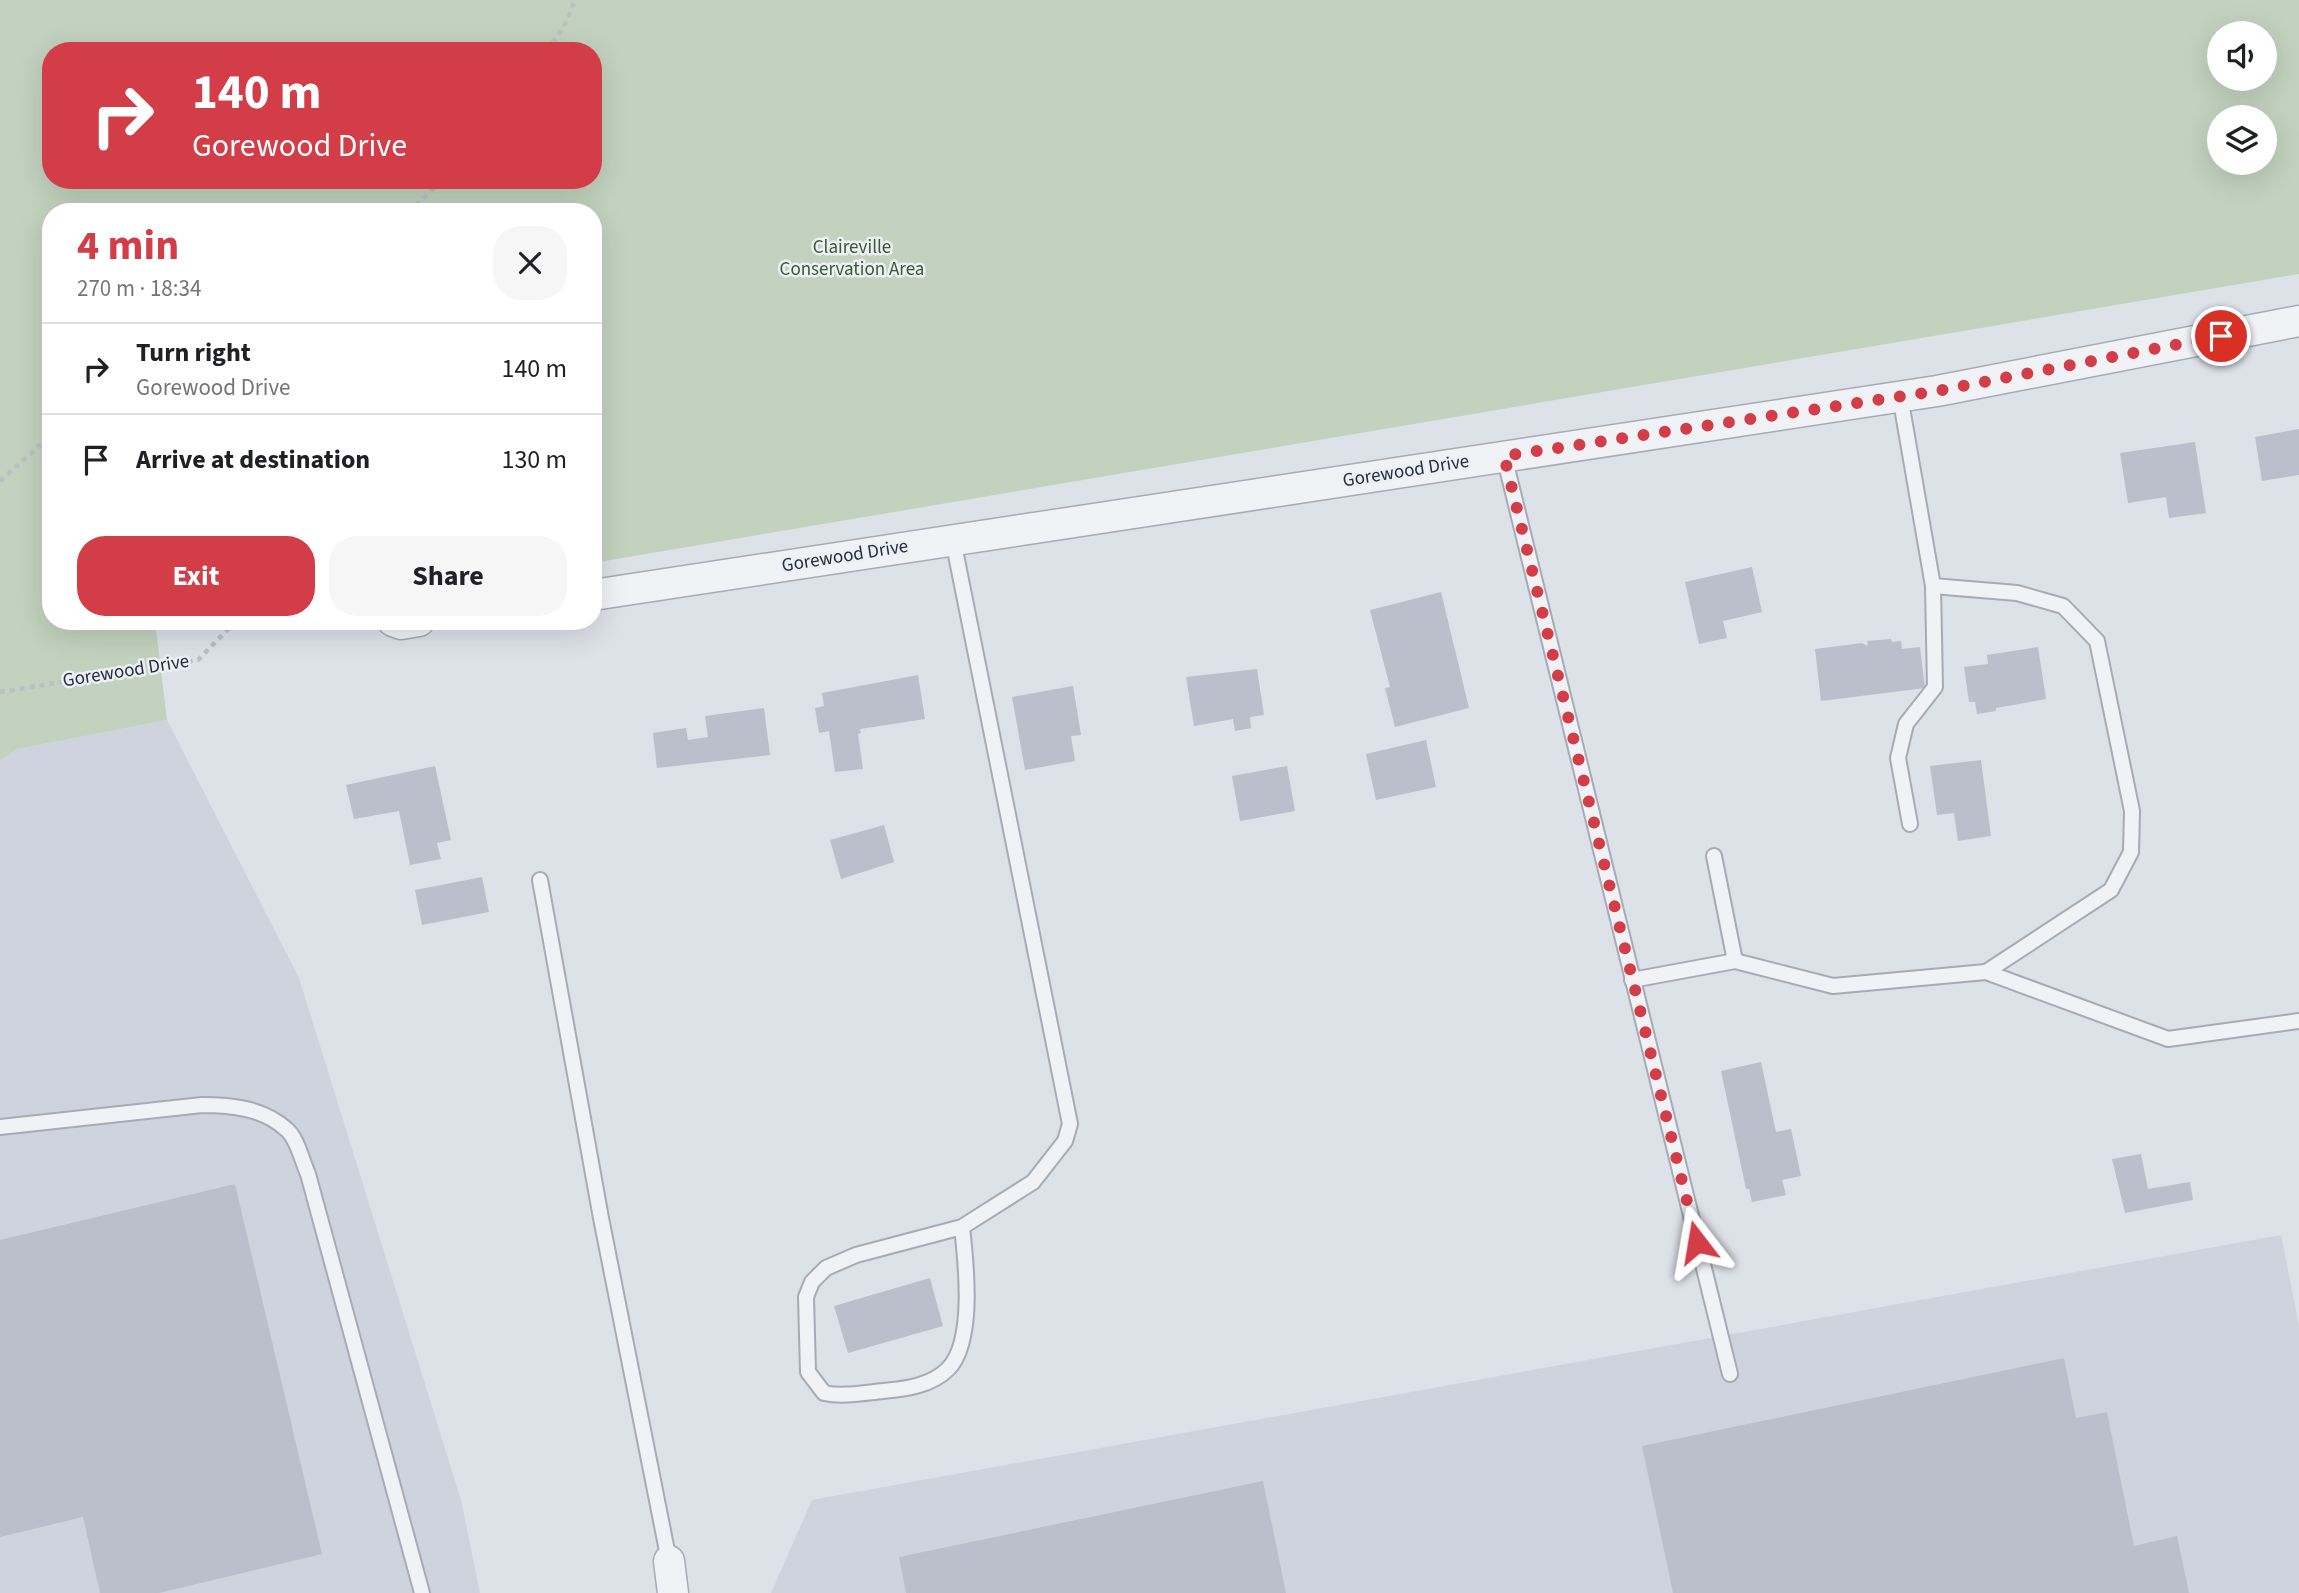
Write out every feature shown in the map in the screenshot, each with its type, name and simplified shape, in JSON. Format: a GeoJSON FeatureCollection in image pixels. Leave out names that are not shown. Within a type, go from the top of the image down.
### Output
{"type":"FeatureCollection","features":[{"type":"Feature","properties":{"kind":"street","name":"Gorewood Drive"},"geometry":{"type":"LineString","coordinates":[[602,594],[1900,396],[2299,321]]}},
{"type":"Feature","properties":{"kind":"street"},"geometry":{"type":"LineString","coordinates":[[670,1561],[673,1593]]}},
{"type":"Feature","properties":{"kind":"lane"},"geometry":{"type":"LineString","coordinates":[[1900,396],[1933,586],[1935,687],[1906,724],[1898,758],[1910,824]]}},
{"type":"Feature","properties":{"kind":"lane"},"geometry":{"type":"LineString","coordinates":[[1504,456],[1730,1374]]}},
{"type":"Feature","properties":{"kind":"lane"},"geometry":{"type":"LineString","coordinates":[[953,540],[1070,1124],[1065,1141],[1033,1182],[962,1227],[856,1255],[826,1268],[812,1282],[806,1297],[808,1372],[824,1393],[837,1396],[915,1388],[947,1371],[957,1357],[963,1323],[967,1280],[962,1227]]}},
{"type":"Feature","properties":{"kind":"lane"},"geometry":{"type":"LineString","coordinates":[[1933,586],[2017,593],[2063,606],[2097,641],[2133,811],[2132,852],[2111,890],[1986,972]]}},
{"type":"Feature","properties":{"kind":"lane"},"geometry":{"type":"LineString","coordinates":[[1714,856],[1735,961]]}},
{"type":"Feature","properties":{"kind":"lane"},"geometry":{"type":"LineString","coordinates":[[540,880],[618,1310],[670,1561]]}},
{"type":"Feature","properties":{"kind":"lane"},"geometry":{"type":"LineString","coordinates":[[1632,980],[1735,961],[1833,986],[1986,972],[2168,1039],[2299,1021]]}},
{"type":"Feature","properties":{"kind":"lane"},"geometry":{"type":"LineString","coordinates":[[0,1127],[202,1105],[231,1105],[258,1112],[288,1129],[308,1174],[422,1593]]}},
{"type":"Feature","properties":{"kind":"path"},"geometry":{"type":"LineString","coordinates":[[553,42],[563,28],[575,0]]}},
{"type":"Feature","properties":{"kind":"path"},"geometry":{"type":"LineString","coordinates":[[418,203],[433,189]]}},
{"type":"Feature","properties":{"kind":"path"},"geometry":{"type":"LineString","coordinates":[[0,481],[42,443]]}},
{"type":"Feature","properties":{"kind":"path","name":"Gorewood Drive"},"geometry":{"type":"LineString","coordinates":[[0,692],[198,660],[227,630]]}},
{"type":"Feature","properties":{"kind":"shaded area"},"geometry":{"type":"Polygon","coordinates":[[[167,720],[299,978],[461,1500],[480,1593],[0,1593],[0,761],[17,749],[167,720]]]}},
{"type":"Feature","properties":{"kind":"shaded area"},"geometry":{"type":"Polygon","coordinates":[[[2281,1235],[2299,1326],[2299,1593],[771,1593],[812,1500],[2281,1235]]]}},
{"type":"Feature","properties":{"kind":"green space","name":"Claireville Conservation Area"},"geometry":{"type":"Polygon","coordinates":[[[0,0],[2299,0],[2299,274],[602,561],[602,203],[42,203],[42,630],[156,630],[167,720],[17,749],[0,761],[0,0]]]}},
{"type":"Feature","properties":{"kind":"building"},"geometry":{"type":"Polygon","coordinates":[[[2299,429],[2299,475],[2262,481],[2255,437],[2299,429]]]}},
{"type":"Feature","properties":{"kind":"building"},"geometry":{"type":"Polygon","coordinates":[[[2195,442],[2206,513],[2169,518],[2166,497],[2128,503],[2120,453],[2195,442]]]}},
{"type":"Feature","properties":{"kind":"building"},"geometry":{"type":"Polygon","coordinates":[[[1752,567],[1762,612],[1723,621],[1727,638],[1699,644],[1685,582],[1752,567]]]}},
{"type":"Feature","properties":{"kind":"building"},"geometry":{"type":"Polygon","coordinates":[[[1441,592],[1469,708],[1395,727],[1385,688],[1390,687],[1370,610],[1441,592]]]}},
{"type":"Feature","properties":{"kind":"building"},"geometry":{"type":"Polygon","coordinates":[[[1891,639],[1892,642],[1901,641],[1902,649],[1920,647],[1925,688],[1821,701],[1815,649],[1862,643],[1868,646],[1867,641],[1891,639]]]}},
{"type":"Feature","properties":{"kind":"building"},"geometry":{"type":"Polygon","coordinates":[[[2038,647],[2046,699],[1977,714],[1975,702],[1969,702],[1964,667],[1988,664],[1987,655],[2038,647]]]}},
{"type":"Feature","properties":{"kind":"building"},"geometry":{"type":"Polygon","coordinates":[[[1257,669],[1264,715],[1250,717],[1251,728],[1235,731],[1233,719],[1194,726],[1186,677],[1257,669]]]}},
{"type":"Feature","properties":{"kind":"building"},"geometry":{"type":"Polygon","coordinates":[[[918,675],[925,719],[860,729],[861,733],[858,734],[863,769],[835,772],[829,731],[819,733],[815,708],[824,706],[822,693],[918,675]]]}},
{"type":"Feature","properties":{"kind":"building"},"geometry":{"type":"Polygon","coordinates":[[[1073,686],[1081,735],[1071,736],[1075,761],[1025,770],[1012,697],[1073,686]]]}},
{"type":"Feature","properties":{"kind":"building"},"geometry":{"type":"Polygon","coordinates":[[[764,708],[770,755],[657,768],[653,733],[686,728],[688,740],[708,737],[705,716],[764,708]]]}},
{"type":"Feature","properties":{"kind":"building"},"geometry":{"type":"Polygon","coordinates":[[[1426,740],[1436,787],[1376,800],[1366,754],[1426,740]]]}},
{"type":"Feature","properties":{"kind":"building"},"geometry":{"type":"Polygon","coordinates":[[[1981,760],[1991,836],[1958,841],[1954,813],[1937,815],[1930,766],[1981,760]]]}},
{"type":"Feature","properties":{"kind":"building"},"geometry":{"type":"Polygon","coordinates":[[[435,766],[451,840],[437,843],[441,859],[410,865],[399,811],[354,819],[346,785],[435,766]]]}},
{"type":"Feature","properties":{"kind":"building"},"geometry":{"type":"Polygon","coordinates":[[[1287,766],[1295,811],[1240,821],[1232,776],[1287,766]]]}},
{"type":"Feature","properties":{"kind":"building"},"geometry":{"type":"Polygon","coordinates":[[[884,825],[894,862],[841,879],[830,840],[884,825]]]}},
{"type":"Feature","properties":{"kind":"building"},"geometry":{"type":"Polygon","coordinates":[[[482,877],[489,912],[422,925],[415,890],[482,877]]]}},
{"type":"Feature","properties":{"kind":"building"},"geometry":{"type":"Polygon","coordinates":[[[1761,1062],[1776,1132],[1791,1129],[1801,1176],[1782,1180],[1786,1195],[1752,1202],[1749,1189],[1746,1189],[1721,1071],[1761,1062]]]}},
{"type":"Feature","properties":{"kind":"building"},"geometry":{"type":"Polygon","coordinates":[[[2141,1154],[2148,1189],[2190,1182],[2193,1200],[2125,1213],[2112,1159],[2141,1154]]]}},
{"type":"Feature","properties":{"kind":"building"},"geometry":{"type":"Polygon","coordinates":[[[235,1184],[322,1554],[159,1593],[100,1593],[83,1517],[0,1537],[0,1240],[235,1184]]]}},
{"type":"Feature","properties":{"kind":"building"},"geometry":{"type":"Polygon","coordinates":[[[930,1278],[943,1326],[848,1353],[834,1306],[930,1278]]]}},
{"type":"Feature","properties":{"kind":"building"},"geometry":{"type":"Polygon","coordinates":[[[2064,1358],[2076,1418],[2107,1412],[2134,1546],[2177,1536],[2189,1593],[1673,1593],[1642,1446],[2064,1358]]]}},
{"type":"Feature","properties":{"kind":"building"},"geometry":{"type":"Polygon","coordinates":[[[1263,1481],[1286,1593],[906,1593],[899,1557],[1263,1481]]]}},
{"type":"Feature","properties":{"kind":"route"},"geometry":{"type":"LineString","coordinates":[[1697,1242],[1504,456],[1937,391],[2221,336]]}}]}
